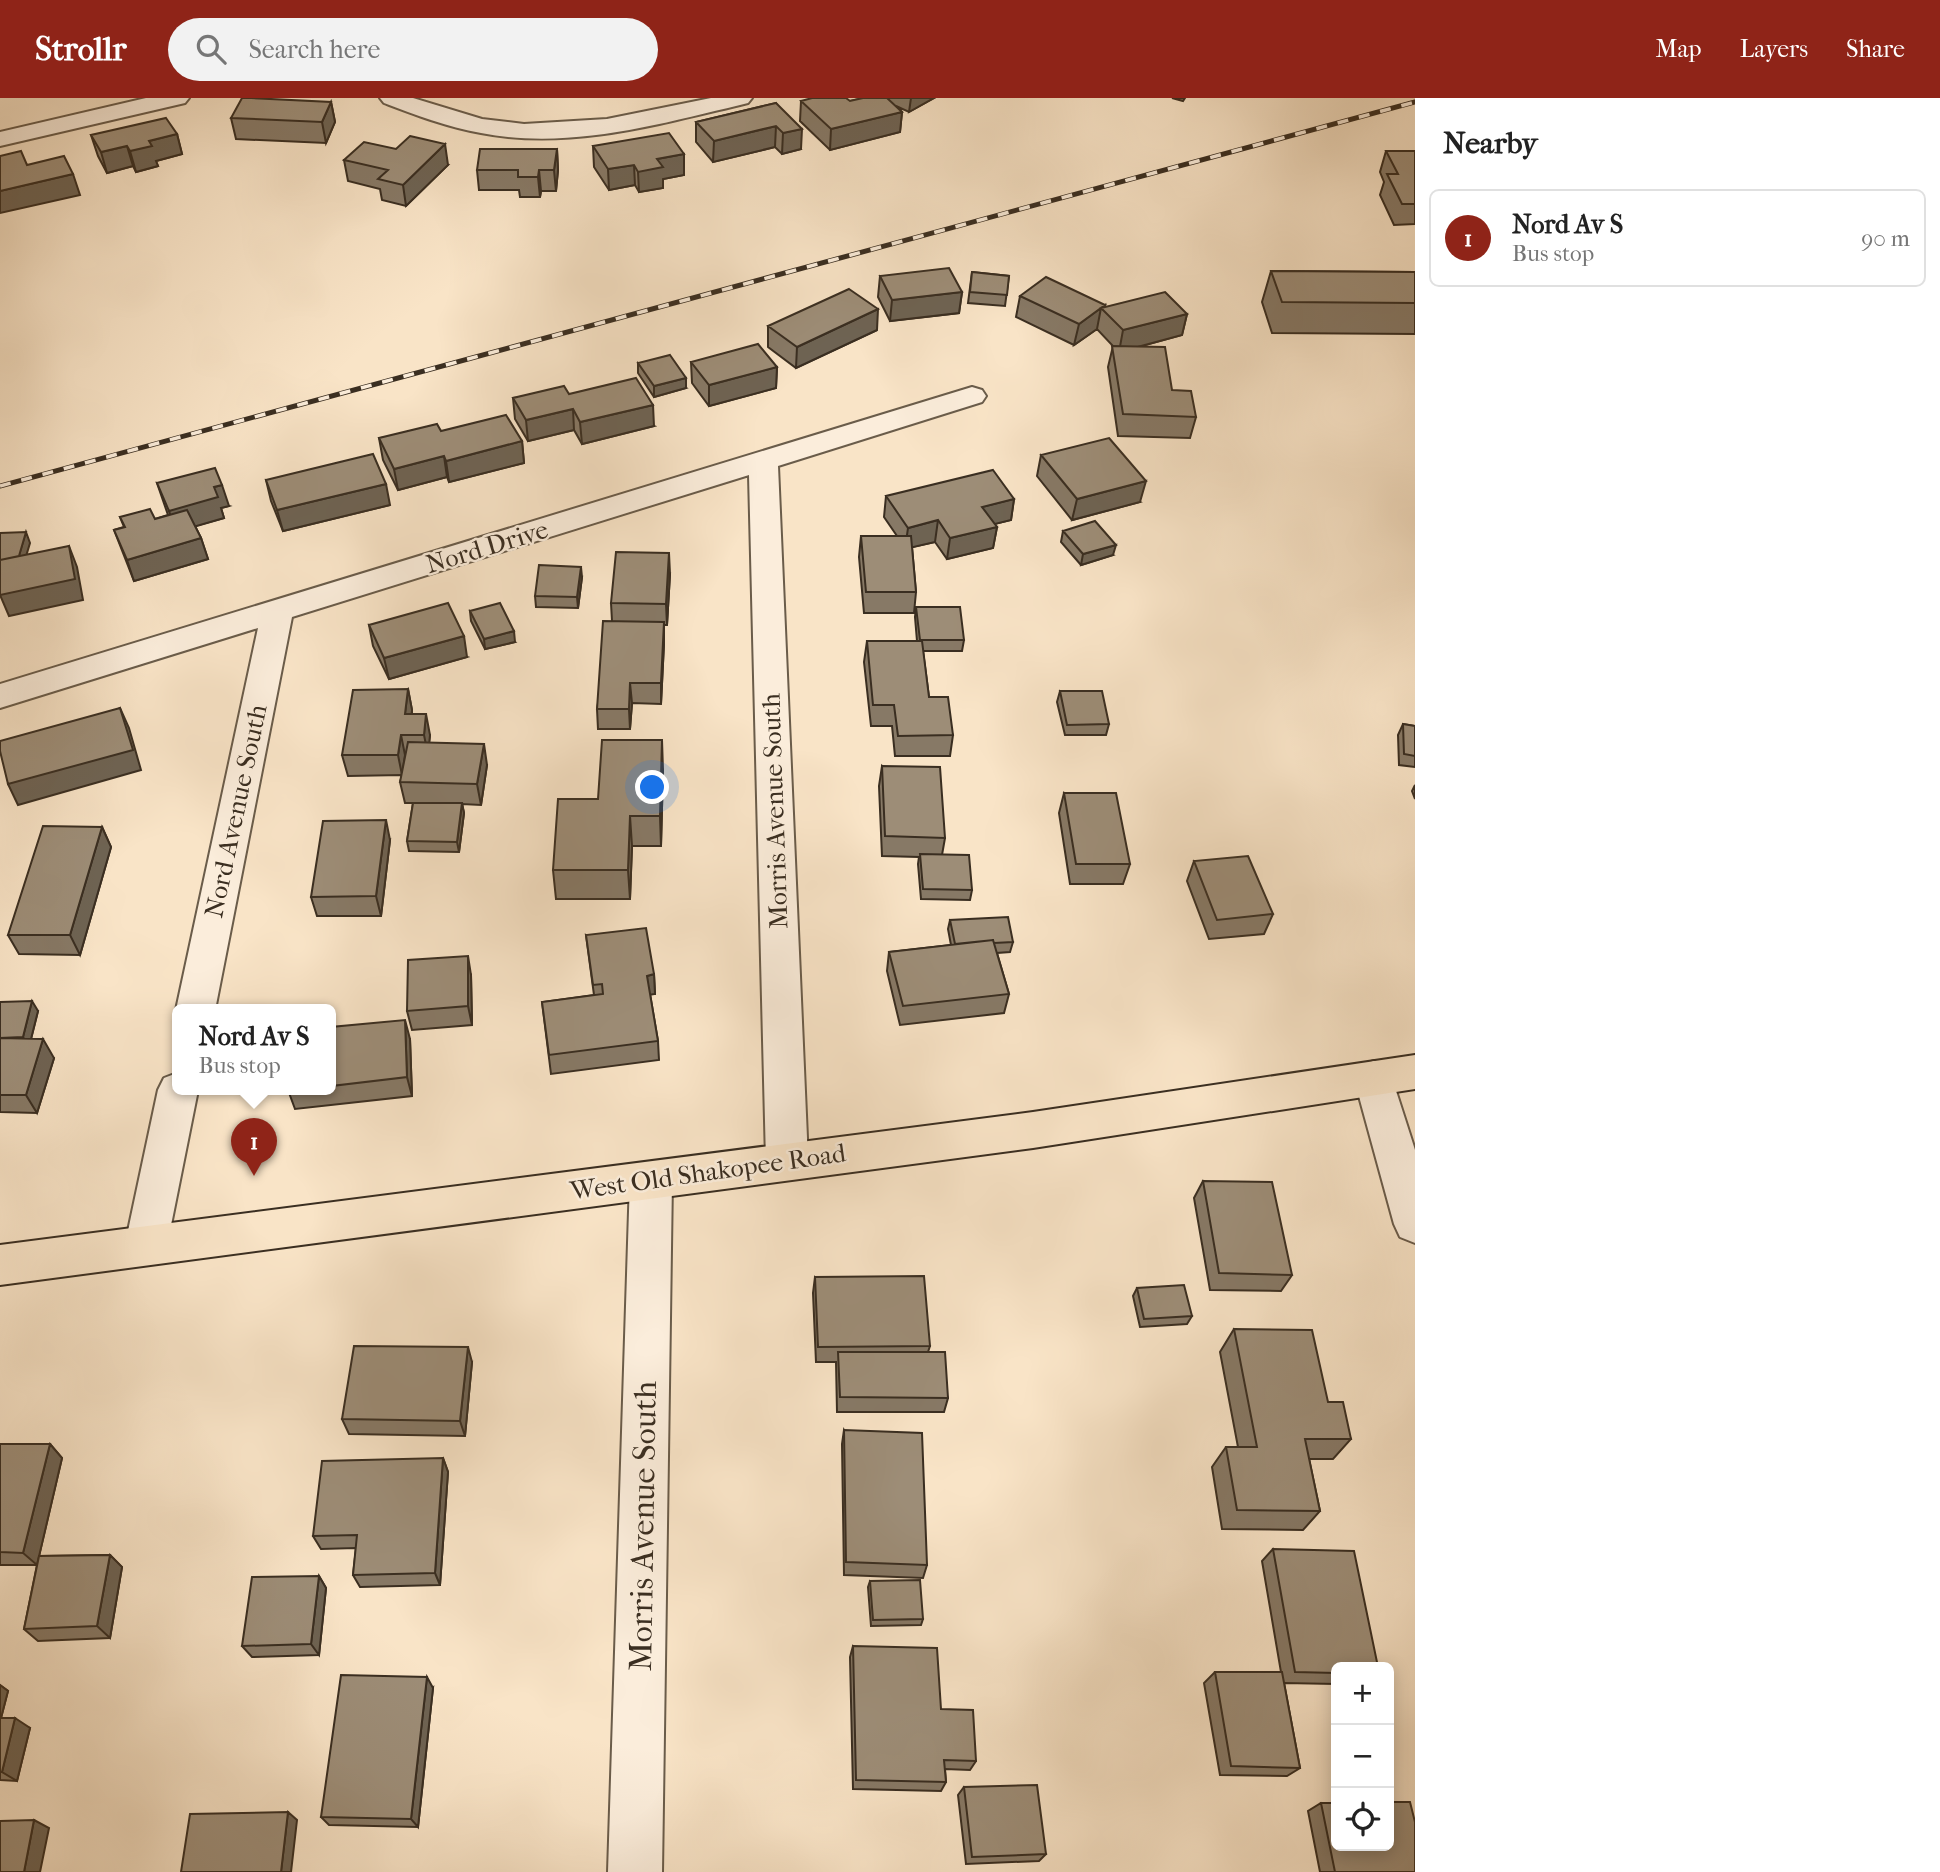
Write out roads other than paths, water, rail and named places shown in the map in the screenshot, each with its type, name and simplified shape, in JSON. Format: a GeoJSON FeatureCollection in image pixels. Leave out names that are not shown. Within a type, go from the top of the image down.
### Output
{"type":"FeatureCollection","features":[{"type":"Feature","properties":{"kind":"main road","name":"West Old Shakopee Road"},"geometry":{"type":"LineString","coordinates":[[0,1265],[1033,1130],[1415,1072]]}},
{"type":"Feature","properties":{"kind":"street"},"geometry":{"type":"LineString","coordinates":[[0,139],[177,98]]}},
{"type":"Feature","properties":{"kind":"street"},"geometry":{"type":"LineString","coordinates":[[392,98],[429,115],[461,124],[522,133],[576,132],[627,125],[740,98]]}},
{"type":"Feature","properties":{"kind":"street","name":"Nord Drive"},"geometry":{"type":"LineString","coordinates":[[0,696],[277,613],[972,396]]}},
{"type":"Feature","properties":{"kind":"street","name":"Morris Avenue South"},"geometry":{"type":"LineString","coordinates":[[763,461],[787,1161]]}},
{"type":"Feature","properties":{"kind":"street","name":"Nord Avenue South"},"geometry":{"type":"LineString","coordinates":[[196,1004],[277,613]]}},
{"type":"Feature","properties":{"kind":"street"},"geometry":{"type":"LineString","coordinates":[[1374,1078],[1415,1224]]}},
{"type":"Feature","properties":{"kind":"street"},"geometry":{"type":"LineString","coordinates":[[146,1245],[177,1095]]}},
{"type":"Feature","properties":{"kind":"street","name":"Morris Avenue South"},"geometry":{"type":"LineString","coordinates":[[635,1872],[651,1180]]}},
{"type":"Feature","properties":{"kind":"railway"},"geometry":{"type":"LineString","coordinates":[[0,486],[1415,102]]}},
{"type":"Feature","properties":{"kind":"place","name":"Nord Av S"},"geometry":{"type":"Point","coordinates":[254,1176]}}]}
